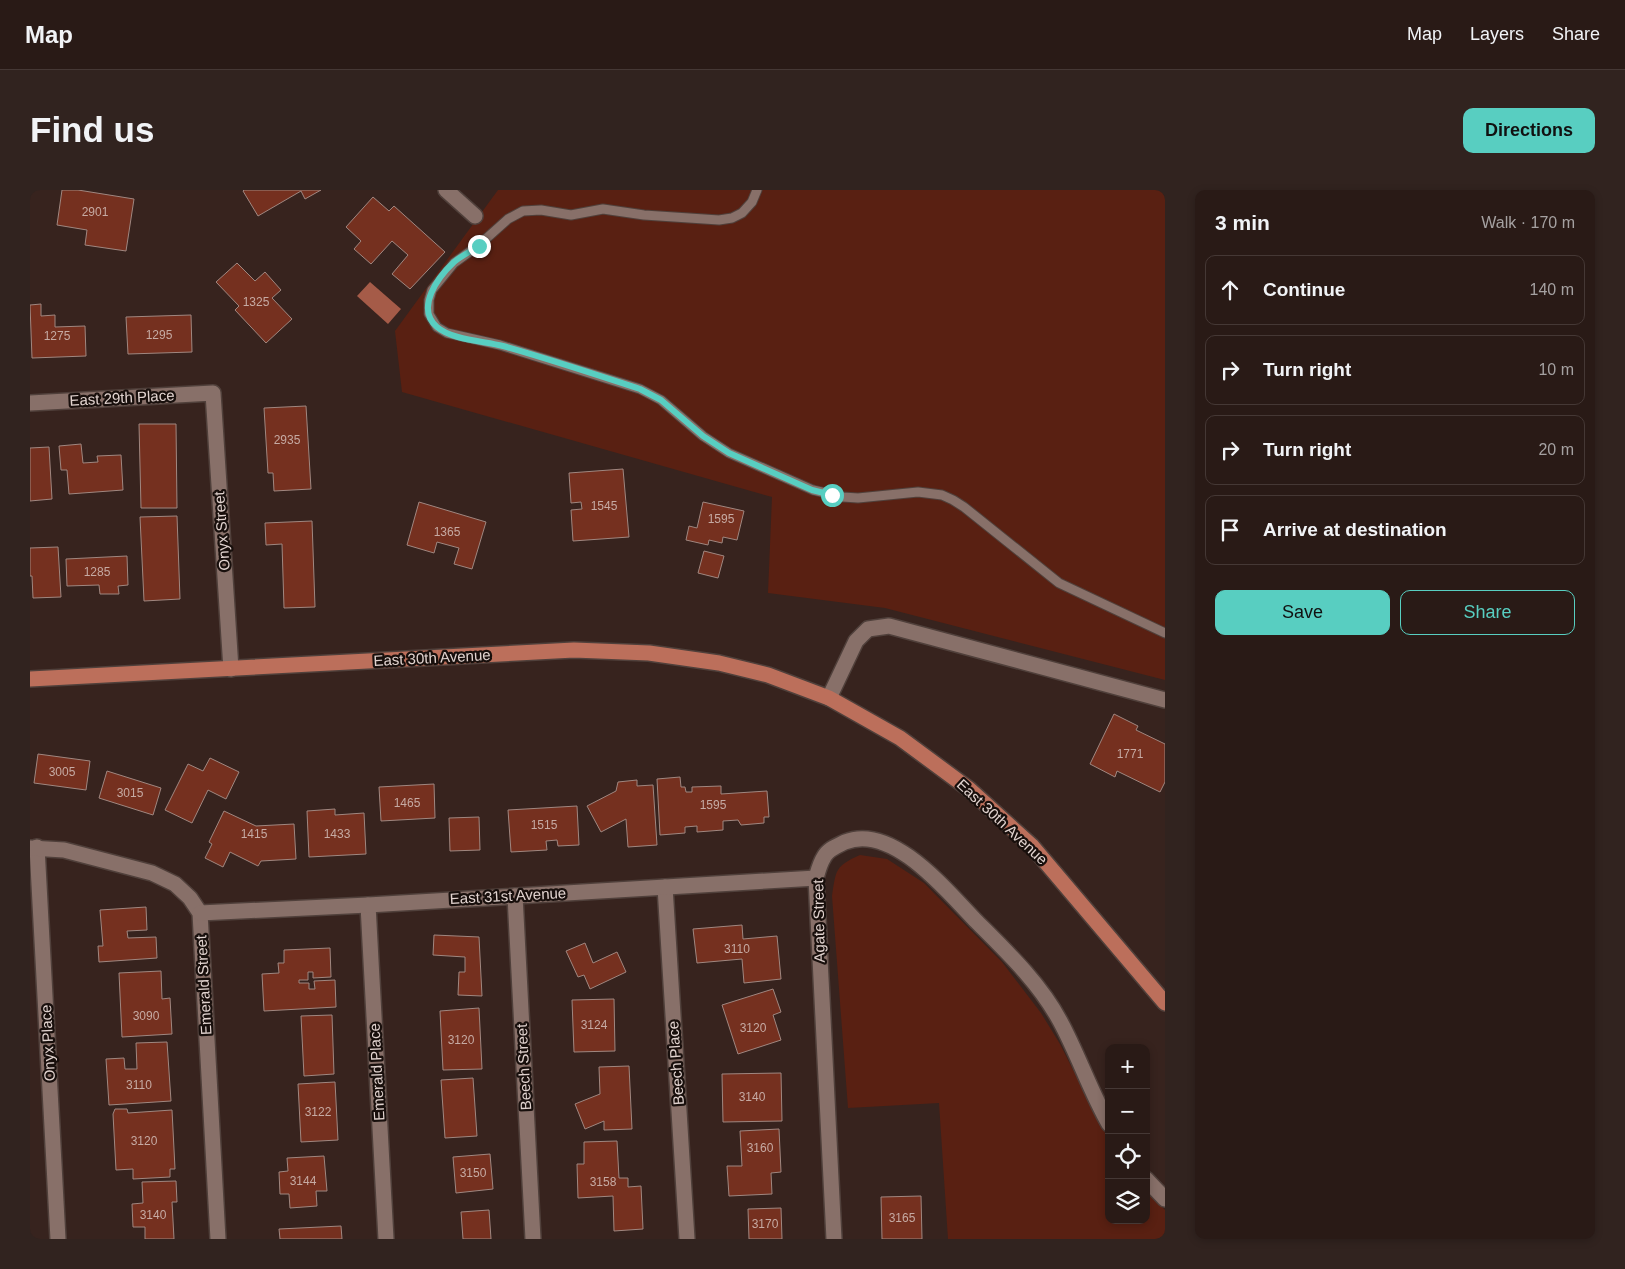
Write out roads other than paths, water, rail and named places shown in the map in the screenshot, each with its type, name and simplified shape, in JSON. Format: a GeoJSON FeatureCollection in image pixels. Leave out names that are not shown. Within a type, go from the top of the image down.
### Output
{"type":"FeatureCollection","features":[{"type":"Feature","properties":{"kind":"main road","name":"East 30th Avenue"},"geometry":{"type":"LineString","coordinates":[[30,679],[574,650],[649,653],[719,663],[768,675],[828,698],[900,738],[969,789],[1032,846],[1165,1003]]}},
{"type":"Feature","properties":{"kind":"street"},"geometry":{"type":"LineString","coordinates":[[446,190],[475,216]]}},
{"type":"Feature","properties":{"kind":"street","name":"East 29th Place"},"geometry":{"type":"LineString","coordinates":[[30,403],[213,394]]}},
{"type":"Feature","properties":{"kind":"street","name":"Onyx Street"},"geometry":{"type":"LineString","coordinates":[[213,394],[231,669]]}},
{"type":"Feature","properties":{"kind":"street"},"geometry":{"type":"LineString","coordinates":[[828,698],[856,641],[868,629],[888,626],[1165,700]]}},
{"type":"Feature","properties":{"kind":"street","name":"Agate Street"},"geometry":{"type":"LineString","coordinates":[[834,1239],[816,878],[824,856],[834,847],[851,840],[871,839],[892,846],[914,861],[942,886],[1032,978],[1060,1021],[1097,1104],[1105,1117]]}},
{"type":"Feature","properties":{"kind":"street","name":"Emerald Street"},"geometry":{"type":"LineString","coordinates":[[34,848],[64,850],[152,872],[175,884],[190,898],[200,913],[218,1239]]}},
{"type":"Feature","properties":{"kind":"street","name":"Onyx Place"},"geometry":{"type":"LineString","coordinates":[[34,848],[58,1239]]}},
{"type":"Feature","properties":{"kind":"street","name":"East 31st Avenue"},"geometry":{"type":"LineString","coordinates":[[200,913],[368,905],[816,878]]}},
{"type":"Feature","properties":{"kind":"street","name":"Beech Place"},"geometry":{"type":"LineString","coordinates":[[665,887],[687,1239]]}},
{"type":"Feature","properties":{"kind":"street","name":"Beech Street"},"geometry":{"type":"LineString","coordinates":[[515,896],[533,1239]]}},
{"type":"Feature","properties":{"kind":"street","name":"Emerald Place"},"geometry":{"type":"LineString","coordinates":[[368,905],[386,1239]]}},
{"type":"Feature","properties":{"kind":"street"},"geometry":{"type":"LineString","coordinates":[[1150,1183],[1165,1199]]}},
{"type":"Feature","properties":{"kind":"lane"},"geometry":{"type":"LineString","coordinates":[[757,190],[752,202],[742,213],[732,218],[719,220],[644,215],[603,209],[572,215],[541,210],[523,211],[508,219],[479,246],[454,263],[432,290],[428,314],[437,327],[447,333],[500,345],[646,392],[661,400],[703,436],[729,453],[812,490],[843,497],[871,498],[918,492],[932,493],[947,498],[964,507],[1060,582],[1165,633]]}}]}
